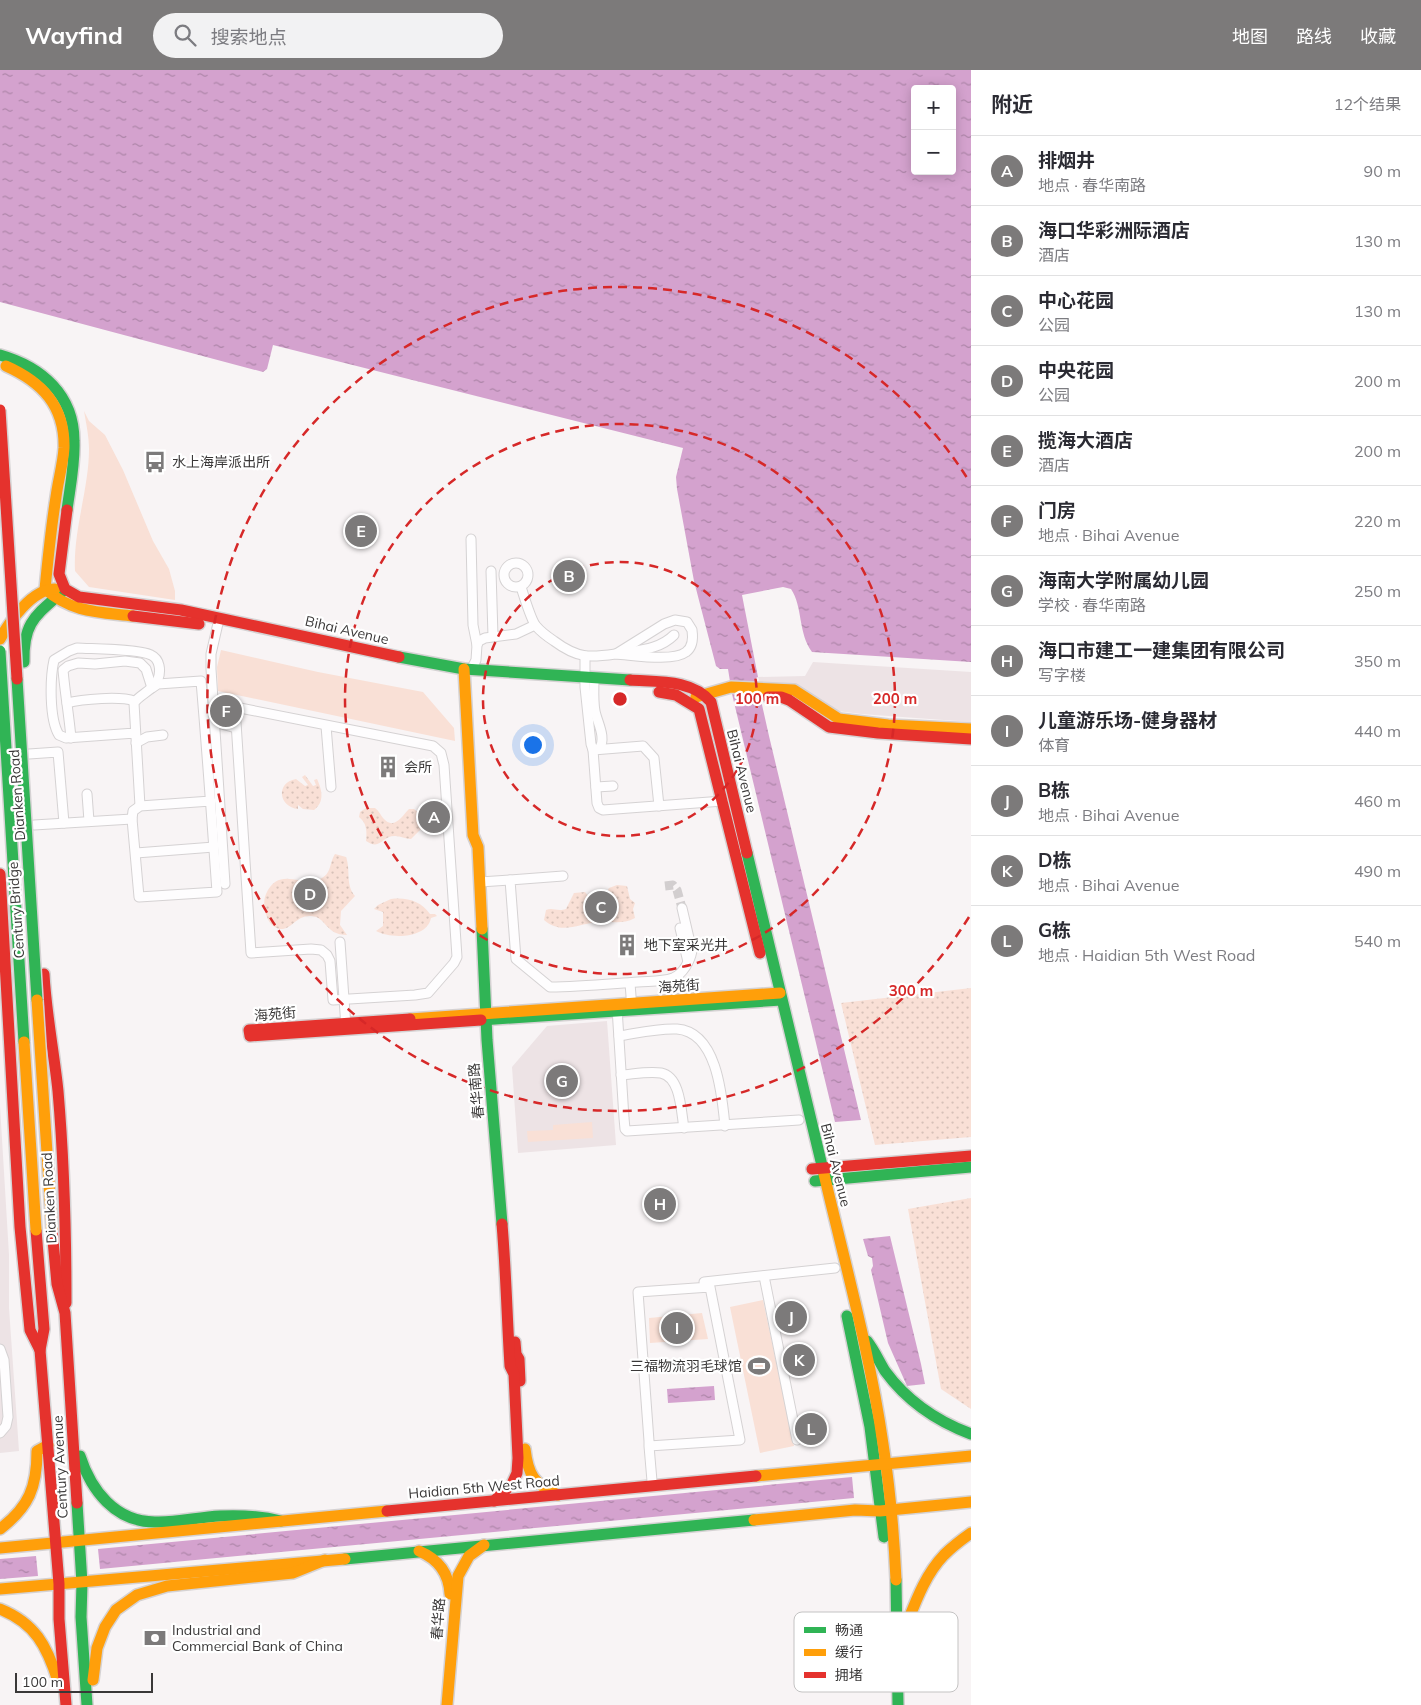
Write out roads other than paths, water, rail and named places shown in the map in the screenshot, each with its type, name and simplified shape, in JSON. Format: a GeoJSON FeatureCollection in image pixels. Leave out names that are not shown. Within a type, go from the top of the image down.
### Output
{"type":"FeatureCollection","features":[{"type":"Feature","properties":{"kind":"main road"},"geometry":{"type":"LineString","coordinates":[[0,354],[24,362],[45,376],[61,394],[71,417],[74,432],[74,458],[59,574],[65,588],[45,590],[11,621],[0,639]]}},
{"type":"Feature","properties":{"kind":"main road"},"geometry":{"type":"LineString","coordinates":[[0,364],[20,372],[40,386],[55,405],[62,424],[64,449],[45,590]]}},
{"type":"Feature","properties":{"kind":"main road","name":"Century Bridge"},"geometry":{"type":"LineString","coordinates":[[0,410],[52,1229]]}},
{"type":"Feature","properties":{"kind":"main road","name":"Dianken Road"},"geometry":{"type":"LineString","coordinates":[[65,588],[43,607],[30,622],[24,638],[23,649],[44,982],[55,1063],[60,1124],[66,1235],[65,1313]]}},
{"type":"Feature","properties":{"kind":"main road","name":"Bihai Avenue"},"geometry":{"type":"LineString","coordinates":[[65,588],[79,597],[181,610],[218,623]]}},
{"type":"Feature","properties":{"kind":"main road","name":"Bihai Avenue"},"geometry":{"type":"LineString","coordinates":[[45,590],[55,598],[78,608],[218,623],[467,674],[497,682],[664,682],[687,686],[707,698],[775,997],[818,1175],[862,1335],[874,1394],[885,1510],[896,1571],[897,1612]]}},
{"type":"Feature","properties":{"kind":"main road","name":"Century Bridge"},"geometry":{"type":"LineString","coordinates":[[0,651],[36,1230]]}},
{"type":"Feature","properties":{"kind":"main road","name":"春华南路"},"geometry":{"type":"LineString","coordinates":[[467,674],[473,834],[478,848],[483,881],[490,1017],[502,1162],[506,1174],[516,1354],[519,1359],[526,1458],[529,1473],[533,1479],[540,1486],[558,1495]]}},
{"type":"Feature","properties":{"kind":"main road","name":"Bihai Avenue"},"geometry":{"type":"LineString","coordinates":[[589,683],[671,692],[699,709],[775,997],[800,1120],[818,1175],[838,1283]]}},
{"type":"Feature","properties":{"kind":"main road"},"geometry":{"type":"LineString","coordinates":[[692,703],[725,692],[731,686],[768,693],[789,700],[829,727],[894,735],[971,739]]}},
{"type":"Feature","properties":{"kind":"main road"},"geometry":{"type":"LineString","coordinates":[[768,693],[794,690],[838,719],[888,725],[971,730]]}},
{"type":"Feature","properties":{"kind":"main road"},"geometry":{"type":"LineString","coordinates":[[0,702],[13,700],[26,706]]}},
{"type":"Feature","properties":{"kind":"main road"},"geometry":{"type":"LineString","coordinates":[[0,874],[20,1227],[30,1330],[40,1350]]}},
{"type":"Feature","properties":{"kind":"main road"},"geometry":{"type":"LineString","coordinates":[[3,934],[28,930],[40,924]]}},
{"type":"Feature","properties":{"kind":"main road","name":"海苑街"},"geometry":{"type":"LineString","coordinates":[[346,1026],[250,1036],[249,1030],[490,1017],[775,997]]}},
{"type":"Feature","properties":{"kind":"main road","name":"春华南路"},"geometry":{"type":"LineString","coordinates":[[490,1017],[486,1040],[506,1274],[510,1366],[514,1374],[518,1458],[516,1479],[494,1501]]}},
{"type":"Feature","properties":{"kind":"main road"},"geometry":{"type":"LineString","coordinates":[[818,1175],[971,1156]]}},
{"type":"Feature","properties":{"kind":"main road"},"geometry":{"type":"LineString","coordinates":[[818,1175],[971,1167]]}},
{"type":"Feature","properties":{"kind":"main road","name":"Century Avenue"},"geometry":{"type":"LineString","coordinates":[[52,1229],[56,1284],[65,1313],[80,1540],[81,1617],[87,1705]]}},
{"type":"Feature","properties":{"kind":"main road","name":"Century Avenue"},"geometry":{"type":"LineString","coordinates":[[36,1230],[44,1329],[40,1350],[59,1584],[59,1619],[66,1705]]}},
{"type":"Feature","properties":{"kind":"main road","name":"Bihai Avenue"},"geometry":{"type":"LineString","coordinates":[[842,1299],[880,1465]]}},
{"type":"Feature","properties":{"kind":"main road"},"geometry":{"type":"LineString","coordinates":[[862,1335],[870,1344],[888,1374],[914,1404],[939,1421],[971,1434]]}},
{"type":"Feature","properties":{"kind":"main road"},"geometry":{"type":"LineString","coordinates":[[0,1529],[15,1518],[30,1497],[37,1475],[37,1451],[48,1445]]}},
{"type":"Feature","properties":{"kind":"main road"},"geometry":{"type":"LineString","coordinates":[[74,1449],[80,1456],[90,1482],[101,1497],[118,1511],[130,1517],[151,1522],[228,1516],[251,1516],[281,1521]]}},
{"type":"Feature","properties":{"kind":"main road","name":"Haidian 5th West Road"},"geometry":{"type":"LineString","coordinates":[[0,1548],[971,1456]]}},
{"type":"Feature","properties":{"kind":"main road"},"geometry":{"type":"LineString","coordinates":[[0,1589],[82,1583],[855,1510],[885,1510],[971,1502]]}},
{"type":"Feature","properties":{"kind":"main road","name":"Bihai Avenue"},"geometry":{"type":"LineString","coordinates":[[885,1510],[888,1612]]}},
{"type":"Feature","properties":{"kind":"main road"},"geometry":{"type":"LineString","coordinates":[[911,1612],[923,1582],[935,1564],[958,1541],[971,1533]]}},
{"type":"Feature","properties":{"kind":"main road","name":"春华路"},"geometry":{"type":"LineString","coordinates":[[447,1705],[458,1576],[469,1556],[484,1545]]}},
{"type":"Feature","properties":{"kind":"main road","name":"春华路"},"geometry":{"type":"LineString","coordinates":[[419,1551],[429,1554],[437,1561],[448,1577],[450,1587],[441,1705]]}},
{"type":"Feature","properties":{"kind":"main road"},"geometry":{"type":"LineString","coordinates":[[92,1705],[95,1663],[101,1636],[114,1612],[131,1598],[167,1586],[293,1573],[325,1560]]}},
{"type":"Feature","properties":{"kind":"main road"},"geometry":{"type":"LineString","coordinates":[[0,1609],[22,1619],[42,1639],[60,1688],[61,1705]]}},
{"type":"Feature","properties":{"kind":"main road","name":"Bihai Avenue"},"geometry":{"type":"LineString","coordinates":[[888,1692],[888,1705]]}},
{"type":"Feature","properties":{"kind":"main road","name":"Bihai Avenue"},"geometry":{"type":"LineString","coordinates":[[898,1692],[898,1705]]}},
{"type":"Feature","properties":{"kind":"street"},"geometry":{"type":"LineString","coordinates":[[467,674],[476,660],[477,645],[473,625],[471,539]]}},
{"type":"Feature","properties":{"kind":"street"},"geometry":{"type":"LineString","coordinates":[[491,571],[493,636]]}},
{"type":"Feature","properties":{"kind":"street"},"geometry":{"type":"LineString","coordinates":[[521,586],[535,625],[561,646],[585,656],[605,656],[649,648],[668,641],[674,635]]}},
{"type":"Feature","properties":{"kind":"street"},"geometry":{"type":"LineString","coordinates":[[675,620],[687,622],[692,630],[691,646],[684,653],[656,657],[616,654],[664,624],[675,620]]}},
{"type":"Feature","properties":{"kind":"street"},"geometry":{"type":"LineString","coordinates":[[218,623],[211,654],[225,884]]}},
{"type":"Feature","properties":{"kind":"street"},"geometry":{"type":"LineString","coordinates":[[477,645],[479,641],[493,636],[516,634],[535,625]]}},
{"type":"Feature","properties":{"kind":"street"},"geometry":{"type":"LineString","coordinates":[[135,733],[62,738],[54,723],[52,680],[54,663],[56,658],[77,648],[130,651],[152,655],[156,658],[159,668],[158,680],[152,688]]}},
{"type":"Feature","properties":{"kind":"street"},"geometry":{"type":"LineString","coordinates":[[585,656],[593,719],[600,724],[602,744],[599,749],[593,750]]}},
{"type":"Feature","properties":{"kind":"street"},"geometry":{"type":"LineString","coordinates":[[71,738],[63,670],[68,666],[78,663],[95,664],[125,661],[140,663],[146,669],[152,688]]}},
{"type":"Feature","properties":{"kind":"street"},"geometry":{"type":"LineString","coordinates":[[134,702],[158,684],[201,681],[211,801],[217,892],[139,897],[132,819],[133,811],[140,806],[211,801]]}},
{"type":"Feature","properties":{"kind":"street"},"geometry":{"type":"LineString","coordinates":[[67,703],[125,698],[134,702]]}},
{"type":"Feature","properties":{"kind":"street"},"geometry":{"type":"LineString","coordinates":[[134,702],[140,806]]}},
{"type":"Feature","properties":{"kind":"street"},"geometry":{"type":"LineString","coordinates":[[234,707],[326,726],[433,746],[441,752],[444,765],[457,958],[454,964],[428,993],[333,1000],[330,961],[321,950],[251,953],[234,707]]}},
{"type":"Feature","properties":{"kind":"street"},"geometry":{"type":"LineString","coordinates":[[214,722],[236,728]]}},
{"type":"Feature","properties":{"kind":"street"},"geometry":{"type":"LineString","coordinates":[[326,726],[330,787]]}},
{"type":"Feature","properties":{"kind":"street"},"geometry":{"type":"LineString","coordinates":[[136,743],[147,737],[163,735]]}},
{"type":"Feature","properties":{"kind":"street"},"geometry":{"type":"LineString","coordinates":[[593,750],[642,746],[654,758],[659,806]]}},
{"type":"Feature","properties":{"kind":"street"},"geometry":{"type":"LineString","coordinates":[[593,750],[597,805],[601,809],[723,801]]}},
{"type":"Feature","properties":{"kind":"street"},"geometry":{"type":"LineString","coordinates":[[29,754],[58,752],[64,823]]}},
{"type":"Feature","properties":{"kind":"street"},"geometry":{"type":"LineString","coordinates":[[596,787],[613,786]]}},
{"type":"Feature","properties":{"kind":"street"},"geometry":{"type":"LineString","coordinates":[[88,794],[90,821]]}},
{"type":"Feature","properties":{"kind":"street"},"geometry":{"type":"LineString","coordinates":[[34,825],[132,819]]}},
{"type":"Feature","properties":{"kind":"street"},"geometry":{"type":"LineString","coordinates":[[136,853],[214,848]]}},
{"type":"Feature","properties":{"kind":"street"},"geometry":{"type":"LineString","coordinates":[[483,881],[564,876]]}},
{"type":"Feature","properties":{"kind":"street"},"geometry":{"type":"LineString","coordinates":[[510,880],[516,959],[550,987],[630,983],[664,980],[674,977],[682,971],[692,951],[682,908]]}},
{"type":"Feature","properties":{"kind":"street"},"geometry":{"type":"LineString","coordinates":[[680,928],[688,962]]}},
{"type":"Feature","properties":{"kind":"street"},"geometry":{"type":"LineString","coordinates":[[340,942],[346,1026]]}},
{"type":"Feature","properties":{"kind":"street"},"geometry":{"type":"LineString","coordinates":[[630,983],[632,1007]]}},
{"type":"Feature","properties":{"kind":"street"},"geometry":{"type":"LineString","coordinates":[[617,1008],[626,1130],[631,1132],[800,1120]]}},
{"type":"Feature","properties":{"kind":"street"},"geometry":{"type":"LineString","coordinates":[[619,1036],[678,1029],[695,1036],[708,1050],[712,1062],[721,1094],[725,1126]]}},
{"type":"Feature","properties":{"kind":"street"},"geometry":{"type":"LineString","coordinates":[[622,1076],[662,1073],[671,1077],[676,1085],[684,1128]]}},
{"type":"Feature","properties":{"kind":"street"},"geometry":{"type":"LineString","coordinates":[[641,1290],[835,1268]]}},
{"type":"Feature","properties":{"kind":"street"},"geometry":{"type":"LineString","coordinates":[[764,1276],[796,1440]]}},
{"type":"Feature","properties":{"kind":"street"},"geometry":{"type":"LineString","coordinates":[[641,1290],[710,1286],[740,1440],[649,1446]]}},
{"type":"Feature","properties":{"kind":"street"},"geometry":{"type":"LineString","coordinates":[[641,1290],[645,1340]]}},
{"type":"Feature","properties":{"kind":"street"},"geometry":{"type":"LineString","coordinates":[[641,1290],[638,1292],[652,1486]]}},
{"type":"Feature","properties":{"kind":"street"},"geometry":{"type":"LineString","coordinates":[[0,1349],[4,1360],[8,1417],[6,1426],[0,1434]]}},
{"type":"Feature","properties":{"kind":"street"},"geometry":{"type":"LineString","coordinates":[[0,1364],[3,1417],[0,1426]]}},
{"type":"Feature","properties":{"kind":"water"},"geometry":{"type":"Polygon","coordinates":[[[0,70],[971,70],[971,662],[812,652],[804,637],[795,596],[791,589],[783,587],[742,595],[758,677],[756,678],[769,736],[861,1120],[835,1122],[732,694],[728,669],[720,669],[716,666],[694,581],[676,477],[683,448],[273,345],[267,369],[263,372],[0,302],[0,70]]]}},
{"type":"Feature","properties":{"kind":"water"},"geometry":{"type":"Polygon","coordinates":[[[890,1236],[925,1384],[907,1386],[888,1343],[871,1270],[873,1266],[872,1258],[868,1256],[863,1239],[890,1236]]]}},
{"type":"Feature","properties":{"kind":"water"},"geometry":{"type":"Polygon","coordinates":[[[714,1386],[715,1400],[668,1403],[667,1389],[714,1386]]]}},
{"type":"Feature","properties":{"kind":"water"},"geometry":{"type":"Polygon","coordinates":[[[852,1477],[854,1498],[100,1569],[98,1549],[852,1477]]]}},
{"type":"Feature","properties":{"kind":"water"},"geometry":{"type":"Polygon","coordinates":[[[36,1556],[38,1576],[0,1579],[0,1559],[36,1556]]]}},
{"type":"Feature","properties":{"kind":"tunnel"},"geometry":{"type":"LineString","coordinates":[[665,886],[673,885],[677,890],[682,908]]}},
{"type":"Feature","properties":{"kind":"place","name":"水上海岸派出所"},"geometry":{"type":"Point","coordinates":[155,462]}},
{"type":"Feature","properties":{"kind":"place","name":"揽海大酒店"},"geometry":{"type":"Point","coordinates":[361,531]}},
{"type":"Feature","properties":{"kind":"place","name":"海口华彩洲际酒店"},"geometry":{"type":"Point","coordinates":[569,576]}},
{"type":"Feature","properties":{"kind":"place","name":"门房"},"geometry":{"type":"Point","coordinates":[226,711]}},
{"type":"Feature","properties":{"kind":"place","name":"会所"},"geometry":{"type":"Point","coordinates":[388,767]}},
{"type":"Feature","properties":{"kind":"place","name":"排烟井"},"geometry":{"type":"Point","coordinates":[434,817]}},
{"type":"Feature","properties":{"kind":"place","name":"中央花园"},"geometry":{"type":"Point","coordinates":[310,894]}},
{"type":"Feature","properties":{"kind":"place","name":"中心花园"},"geometry":{"type":"Point","coordinates":[601,907]}},
{"type":"Feature","properties":{"kind":"place","name":"地下室采光井"},"geometry":{"type":"Point","coordinates":[627,945]}},
{"type":"Feature","properties":{"kind":"place","name":"海南大学附属幼儿园"},"geometry":{"type":"Point","coordinates":[562,1081]}},
{"type":"Feature","properties":{"kind":"place","name":"海口市建工一建集团有限公司"},"geometry":{"type":"Point","coordinates":[660,1204]}},
{"type":"Feature","properties":{"kind":"place","name":"B栋"},"geometry":{"type":"Point","coordinates":[791,1317]}},
{"type":"Feature","properties":{"kind":"place","name":"儿童游乐场-健身器材"},"geometry":{"type":"Point","coordinates":[677,1328]}},
{"type":"Feature","properties":{"kind":"place","name":"D栋"},"geometry":{"type":"Point","coordinates":[799,1360]}},
{"type":"Feature","properties":{"kind":"place","name":"三福物流羽毛球馆"},"geometry":{"type":"Point","coordinates":[759,1366]}},
{"type":"Feature","properties":{"kind":"place","name":"G栋"},"geometry":{"type":"Point","coordinates":[811,1429]}},
{"type":"Feature","properties":{"kind":"place","name":"Industrial and Commercial Bank of China"},"geometry":{"type":"Point","coordinates":[155,1638]}}]}
